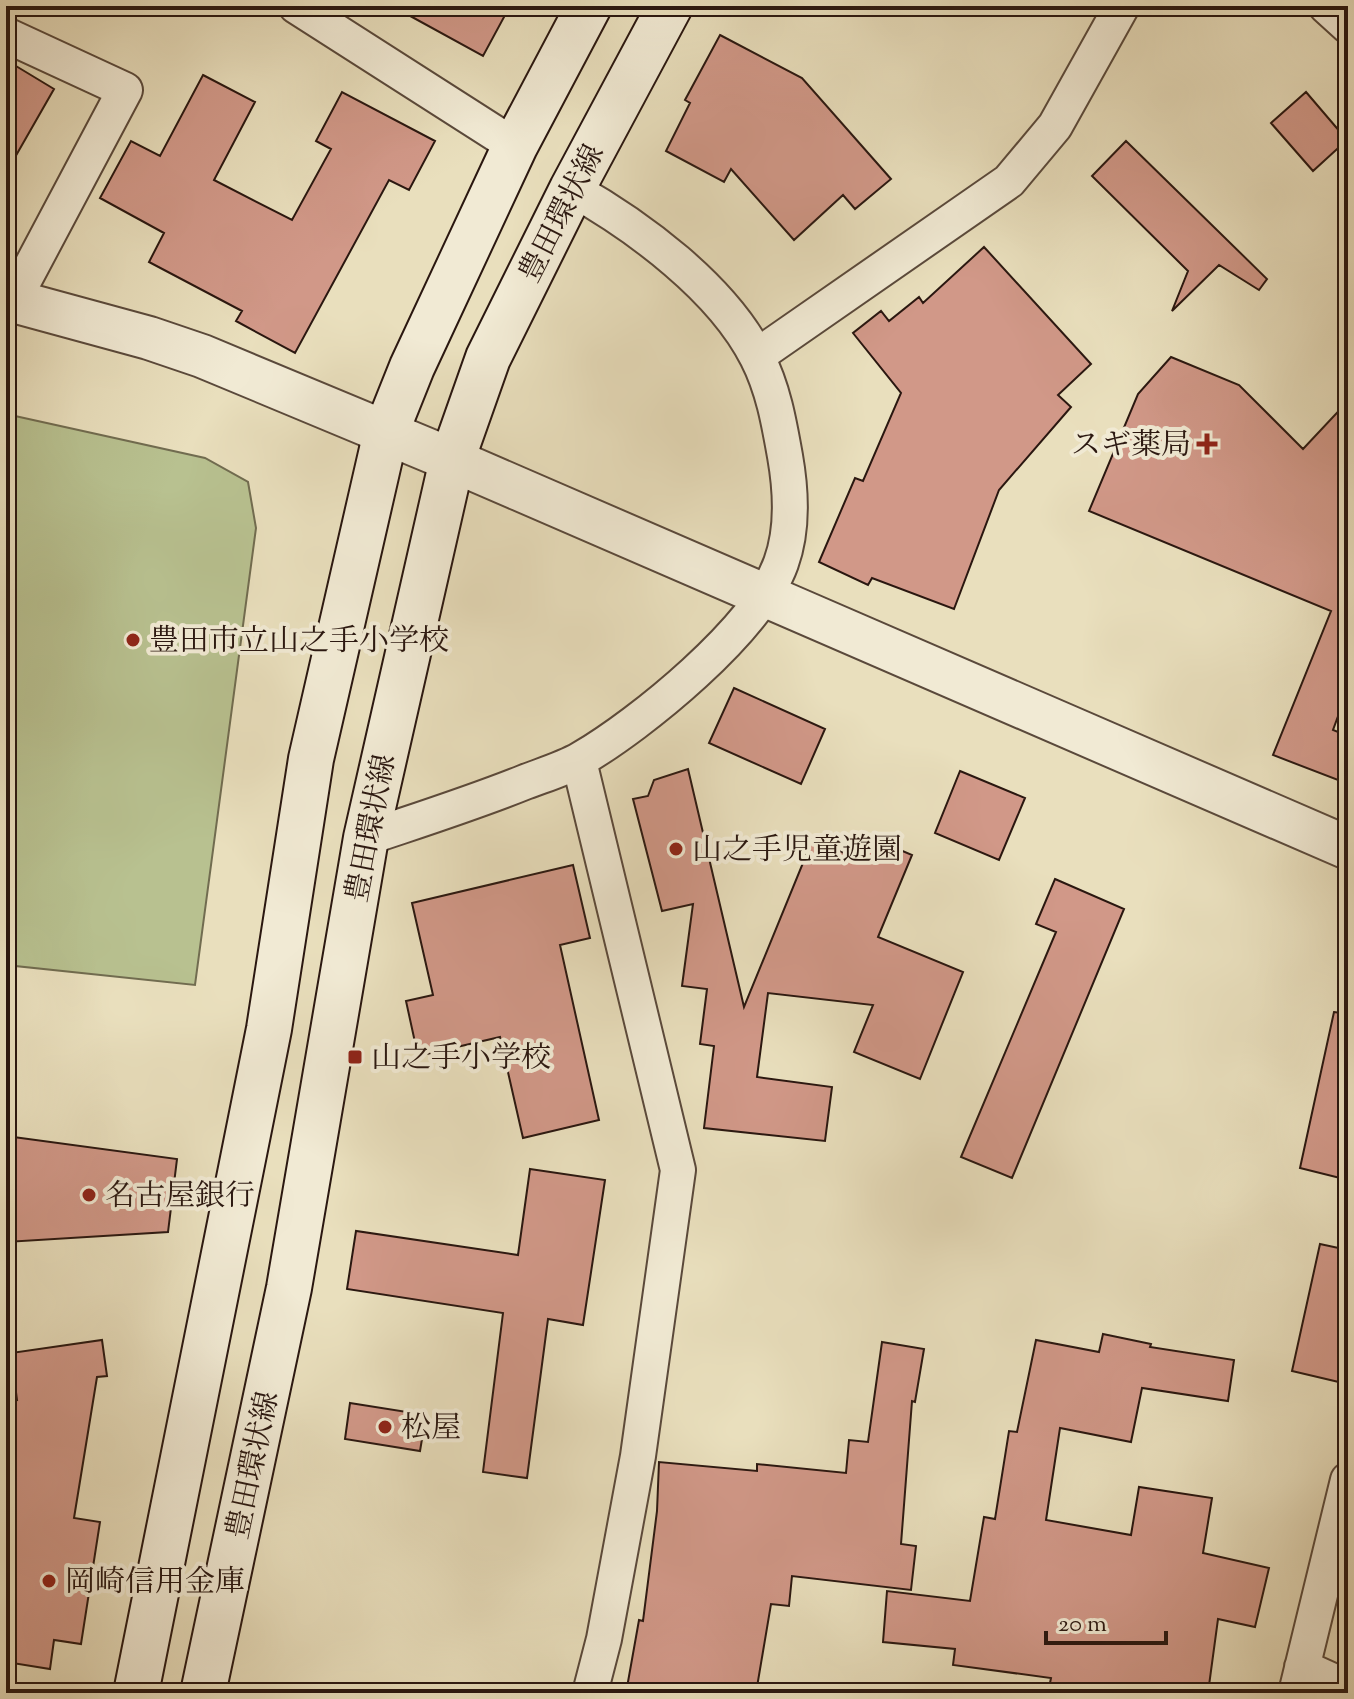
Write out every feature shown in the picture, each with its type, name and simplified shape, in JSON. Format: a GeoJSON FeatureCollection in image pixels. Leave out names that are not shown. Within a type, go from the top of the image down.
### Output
{"type":"FeatureCollection","features":[{"type":"Feature","properties":{"kind":"main road"},"geometry":{"type":"LineString","coordinates":[[136,1693],[269,1029],[311,759],[386,432],[412,367],[515,146],[589,6]]}},
{"type":"Feature","properties":{"kind":"main road","name":"豊田環状線"},"geometry":{"type":"LineString","coordinates":[[203,1693],[289,1288],[366,838],[452,460],[488,358],[572,189],[670,6]]}},
{"type":"Feature","properties":{"kind":"street"},"geometry":{"type":"LineString","coordinates":[[296,6],[515,146]]}},
{"type":"Feature","properties":{"kind":"street"},"geometry":{"type":"LineString","coordinates":[[757,356],[1009,181],[1055,126],[1122,6]]}},
{"type":"Feature","properties":{"kind":"street"},"geometry":{"type":"LineString","coordinates":[[1326,6],[1348,26]]}},
{"type":"Feature","properties":{"kind":"street"},"geometry":{"type":"LineString","coordinates":[[6,35],[125,90],[9,300],[162,342],[386,432],[1348,848]]}},
{"type":"Feature","properties":{"kind":"street"},"geometry":{"type":"LineString","coordinates":[[366,838],[487,797],[579,761],[659,707],[763,596],[781,564],[790,526],[787,470],[780,424],[757,356],[722,305],[652,243],[572,189]]}},
{"type":"Feature","properties":{"kind":"street"},"geometry":{"type":"LineString","coordinates":[[579,761],[678,1170],[638,1456],[604,1639],[590,1693]]}},
{"type":"Feature","properties":{"kind":"street"},"geometry":{"type":"LineString","coordinates":[[1348,1480],[1299,1680],[1348,1688]]}},
{"type":"Feature","properties":{"kind":"green space","name":"豊田市立山之手小学校"},"geometry":{"type":"Polygon","coordinates":[[[6,414],[205,458],[248,482],[256,528],[195,985],[6,965],[6,414]]]}},
{"type":"Feature","properties":{"kind":"building"},"geometry":{"type":"Polygon","coordinates":[[[392,6],[510,6],[483,56],[392,6]]]}},
{"type":"Feature","properties":{"kind":"building"},"geometry":{"type":"Polygon","coordinates":[[[720,35],[802,78],[891,179],[855,209],[843,195],[794,240],[731,169],[724,182],[666,151],[690,103],[685,100],[720,35]]]}},
{"type":"Feature","properties":{"kind":"building"},"geometry":{"type":"Polygon","coordinates":[[[6,60],[54,89],[6,173],[6,60]]]}},
{"type":"Feature","properties":{"kind":"building"},"geometry":{"type":"Polygon","coordinates":[[[203,75],[255,102],[214,180],[292,220],[331,149],[316,141],[342,92],[435,141],[409,190],[389,180],[295,353],[236,321],[242,311],[149,262],[164,233],[100,198],[131,141],[160,156],[203,75]]]}},
{"type":"Feature","properties":{"kind":"building"},"geometry":{"type":"Polygon","coordinates":[[[1306,92],[1347,140],[1313,171],[1271,123],[1306,92]]]}},
{"type":"Feature","properties":{"kind":"building"},"geometry":{"type":"Polygon","coordinates":[[[1126,141],[1267,279],[1259,290],[1219,265],[1172,311],[1188,271],[1092,176],[1126,141]]]}},
{"type":"Feature","properties":{"kind":"building"},"geometry":{"type":"Polygon","coordinates":[[[984,247],[1091,364],[1058,395],[1071,407],[999,490],[954,609],[872,578],[868,585],[819,562],[855,478],[863,481],[901,393],[853,333],[881,311],[889,321],[919,297],[923,303],[984,247]]]}},
{"type":"Feature","properties":{"kind":"building","name":"スギ薬局"},"geometry":{"type":"Polygon","coordinates":[[[1171,357],[1239,385],[1303,449],[1348,401],[1348,689],[1333,730],[1348,736],[1348,754],[1338,780],[1273,755],[1331,611],[1089,511],[1138,394],[1171,357]]]}},
{"type":"Feature","properties":{"kind":"building"},"geometry":{"type":"Polygon","coordinates":[[[734,688],[825,729],[801,784],[709,743],[734,688]]]}},
{"type":"Feature","properties":{"kind":"building"},"geometry":{"type":"Polygon","coordinates":[[[688,769],[744,1007],[814,836],[851,857],[863,834],[912,855],[878,937],[963,972],[920,1079],[854,1052],[873,1005],[768,993],[757,1077],[832,1087],[825,1141],[704,1128],[714,1046],[700,1044],[707,989],[682,986],[693,904],[662,911],[633,799],[648,796],[654,780],[688,769]]]}},
{"type":"Feature","properties":{"kind":"building"},"geometry":{"type":"Polygon","coordinates":[[[960,771],[1025,798],[999,860],[935,833],[960,771]]]}},
{"type":"Feature","properties":{"kind":"building"},"geometry":{"type":"Polygon","coordinates":[[[573,865],[590,938],[560,945],[599,1120],[523,1138],[500,1037],[418,1056],[406,1001],[433,995],[412,903],[573,865]]]}},
{"type":"Feature","properties":{"kind":"building"},"geometry":{"type":"Polygon","coordinates":[[[1055,879],[1124,909],[1012,1178],[961,1157],[1056,932],[1036,924],[1055,879]]]}},
{"type":"Feature","properties":{"kind":"building"},"geometry":{"type":"Polygon","coordinates":[[[1334,1012],[1348,1014],[1348,1180],[1300,1168],[1334,1012]]]}},
{"type":"Feature","properties":{"kind":"building","name":"名古屋銀行"},"geometry":{"type":"Polygon","coordinates":[[[6,1136],[177,1159],[168,1232],[6,1242],[6,1136]]]}},
{"type":"Feature","properties":{"kind":"building"},"geometry":{"type":"Polygon","coordinates":[[[530,1169],[605,1180],[583,1325],[548,1319],[527,1478],[483,1472],[503,1313],[347,1289],[356,1231],[518,1255],[530,1169]]]}},
{"type":"Feature","properties":{"kind":"building"},"geometry":{"type":"Polygon","coordinates":[[[1320,1244],[1348,1250],[1348,1359],[1343,1383],[1292,1371],[1320,1244]]]}},
{"type":"Feature","properties":{"kind":"building"},"geometry":{"type":"Polygon","coordinates":[[[1103,1334],[1151,1344],[1150,1347],[1234,1360],[1228,1401],[1142,1388],[1131,1442],[1060,1428],[1046,1520],[1131,1535],[1139,1487],[1212,1498],[1203,1553],[1269,1568],[1255,1627],[1218,1619],[1208,1693],[1101,1693],[1050,1683],[1051,1678],[953,1665],[955,1649],[883,1642],[887,1591],[970,1601],[984,1517],[995,1519],[1009,1431],[1017,1432],[1036,1340],[1099,1352],[1103,1334]]]}},
{"type":"Feature","properties":{"kind":"building"},"geometry":{"type":"Polygon","coordinates":[[[102,1340],[107,1376],[97,1377],[74,1518],[100,1522],[81,1644],[54,1640],[50,1669],[6,1662],[6,1401],[17,1400],[11,1353],[102,1340]]]}},
{"type":"Feature","properties":{"kind":"building"},"geometry":{"type":"Polygon","coordinates":[[[882,1342],[924,1349],[915,1402],[912,1401],[901,1544],[916,1546],[911,1590],[792,1576],[789,1606],[771,1604],[756,1693],[626,1693],[639,1620],[643,1621],[657,1511],[659,1462],[757,1471],[757,1464],[846,1473],[849,1440],[868,1442],[882,1342]]]}},
{"type":"Feature","properties":{"kind":"building","name":"松屋"},"geometry":{"type":"Polygon","coordinates":[[[350,1403],[426,1415],[420,1451],[345,1439],[350,1403]]]}},
{"type":"Feature","properties":{"kind":"place","name":"スギ薬局"},"geometry":{"type":"Point","coordinates":[1207,444]}},
{"type":"Feature","properties":{"kind":"place","name":"豊田市立山之手小学校"},"geometry":{"type":"Point","coordinates":[133,640]}},
{"type":"Feature","properties":{"kind":"place","name":"山之手児童遊園"},"geometry":{"type":"Point","coordinates":[676,849]}},
{"type":"Feature","properties":{"kind":"place","name":"山之手小学校"},"geometry":{"type":"Point","coordinates":[355,1057]}},
{"type":"Feature","properties":{"kind":"place","name":"名古屋銀行"},"geometry":{"type":"Point","coordinates":[89,1195]}},
{"type":"Feature","properties":{"kind":"place","name":"松屋"},"geometry":{"type":"Point","coordinates":[385,1427]}},
{"type":"Feature","properties":{"kind":"place","name":"岡崎信用金庫"},"geometry":{"type":"Point","coordinates":[49,1581]}}]}
